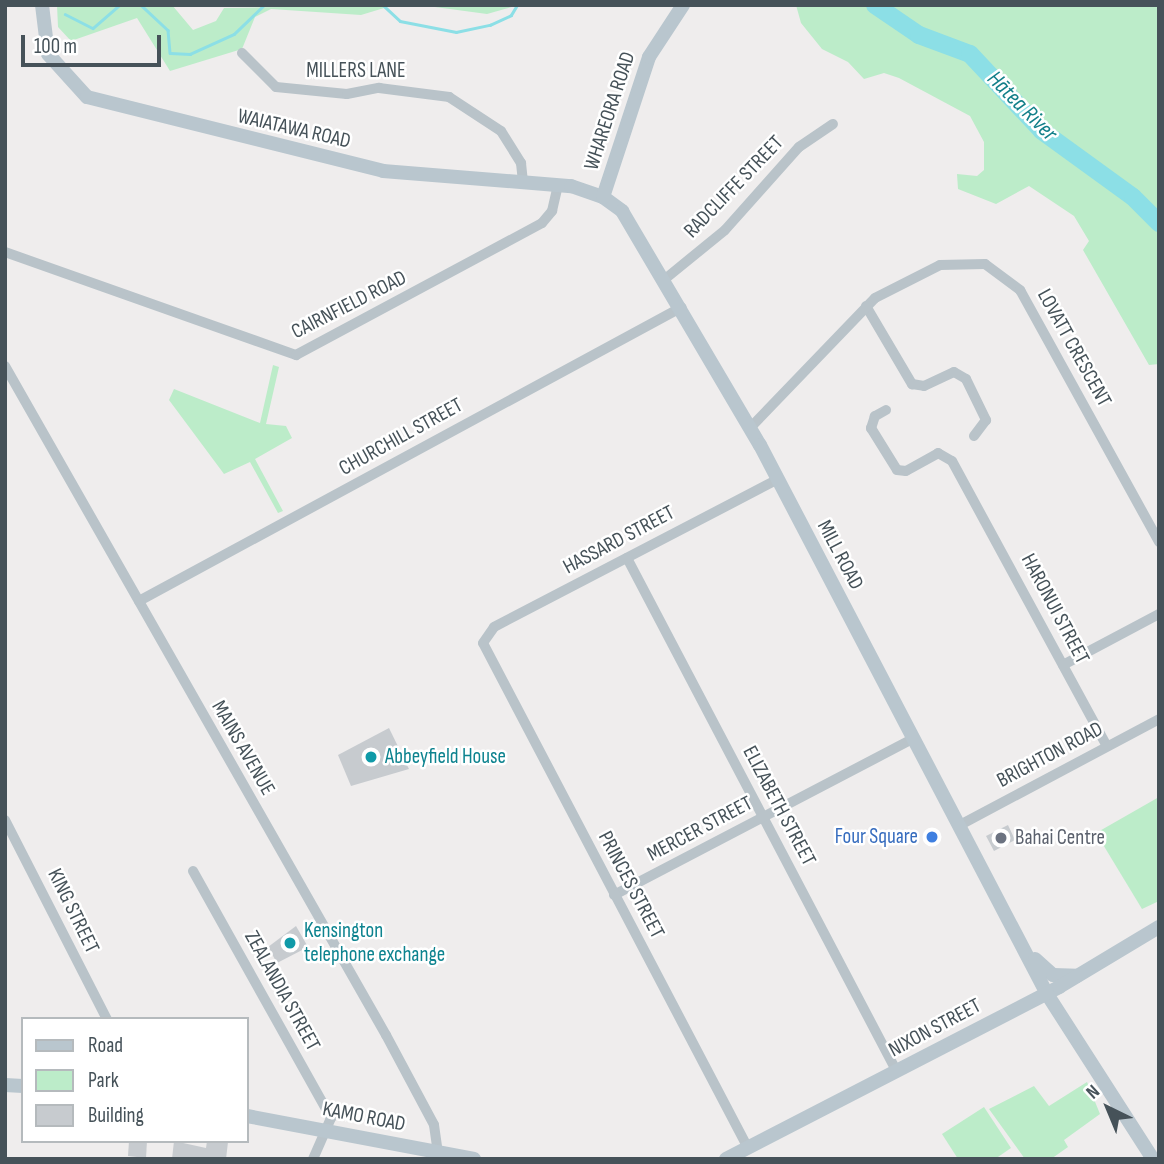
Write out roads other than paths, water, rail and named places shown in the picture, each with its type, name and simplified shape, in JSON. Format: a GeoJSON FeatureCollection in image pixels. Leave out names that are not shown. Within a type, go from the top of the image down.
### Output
{"type":"FeatureCollection","features":[{"type":"Feature","properties":{"kind":"main road","name":"WAIATAWA ROAD"},"geometry":{"type":"LineString","coordinates":[[42,5],[48,54],[87,97],[383,172],[523,181],[558,185],[603,197]]}},
{"type":"Feature","properties":{"kind":"main road","name":"WHAREORA ROAD"},"geometry":{"type":"LineString","coordinates":[[603,197],[649,57],[683,5]]}},
{"type":"Feature","properties":{"kind":"main road","name":"MILL ROAD"},"geometry":{"type":"LineString","coordinates":[[603,197],[622,211],[666,279],[750,428],[960,825],[1046,994],[1153,1159]]}},
{"type":"Feature","properties":{"kind":"main road","name":"NIXON STREET"},"geometry":{"type":"LineString","coordinates":[[726,1159],[1046,994],[1159,927]]}},
{"type":"Feature","properties":{"kind":"main road","name":"MILL ROAD"},"geometry":{"type":"LineString","coordinates":[[1022,946],[1048,973],[1077,976]]}},
{"type":"Feature","properties":{"kind":"main road","name":"KAMO ROAD"},"geometry":{"type":"LineString","coordinates":[[248,1116],[474,1159]]}},
{"type":"Feature","properties":{"kind":"street","name":"MILLERS LANE"},"geometry":{"type":"LineString","coordinates":[[242,53],[276,87],[346,94],[379,88],[449,97],[501,131],[521,163],[523,181]]}},
{"type":"Feature","properties":{"kind":"street","name":"RADCLIFFE STREET"},"geometry":{"type":"LineString","coordinates":[[666,279],[725,230],[799,146],[833,124]]}},
{"type":"Feature","properties":{"kind":"street","name":"CAIRNFIELD ROAD"},"geometry":{"type":"LineString","coordinates":[[5,252],[296,355],[542,223],[552,211],[558,185]]}},
{"type":"Feature","properties":{"kind":"street","name":"LOVATT CRESCENT"},"geometry":{"type":"LineString","coordinates":[[750,428],[866,306],[928,269],[953,261],[985,264],[1009,278],[1157,535]]}},
{"type":"Feature","properties":{"kind":"street"},"geometry":{"type":"LineString","coordinates":[[866,306],[912,384],[924,386],[954,372],[966,379],[986,420],[974,436]]}},
{"type":"Feature","properties":{"kind":"street","name":"CHURCHILL STREET"},"geometry":{"type":"LineString","coordinates":[[139,601],[682,307]]}},
{"type":"Feature","properties":{"kind":"street","name":"MAINS AVENUE"},"geometry":{"type":"LineString","coordinates":[[5,366],[386,1035],[434,1125],[438,1153]]}},
{"type":"Feature","properties":{"kind":"street","name":"HARONUI STREET"},"geometry":{"type":"LineString","coordinates":[[886,410],[875,416],[871,428],[893,466],[906,471],[944,452],[968,490],[1107,746]]}},
{"type":"Feature","properties":{"kind":"street","name":"HASSARD STREET"},"geometry":{"type":"LineString","coordinates":[[483,639],[494,627],[776,480]]}},
{"type":"Feature","properties":{"kind":"street","name":"ELIZABETH STREET"},"geometry":{"type":"LineString","coordinates":[[627,558],[897,1072]]}},
{"type":"Feature","properties":{"kind":"street"},"geometry":{"type":"LineString","coordinates":[[1063,665],[1159,614]]}},
{"type":"Feature","properties":{"kind":"street","name":"PRINCES STREET"},"geometry":{"type":"LineString","coordinates":[[483,639],[748,1148]]}},
{"type":"Feature","properties":{"kind":"street","name":"BRIGHTON ROAD"},"geometry":{"type":"LineString","coordinates":[[960,825],[1159,719]]}},
{"type":"Feature","properties":{"kind":"street","name":"MERCER STREET"},"geometry":{"type":"LineString","coordinates":[[614,895],[914,738]]}},
{"type":"Feature","properties":{"kind":"street","name":"KING STREET"},"geometry":{"type":"LineString","coordinates":[[5,820],[106,1017]]}},
{"type":"Feature","properties":{"kind":"street","name":"ZEALANDIA STREET"},"geometry":{"type":"LineString","coordinates":[[192,871],[330,1115],[328,1131]]}},
{"type":"Feature","properties":{"kind":"street"},"geometry":{"type":"LineString","coordinates":[[313,1159],[328,1131]]}},
{"type":"Feature","properties":{"kind":"waterway"},"geometry":{"type":"LineString","coordinates":[[65,14],[93,28],[119,5]]}},
{"type":"Feature","properties":{"kind":"waterway"},"geometry":{"type":"LineString","coordinates":[[141,5],[168,30],[170,53],[190,54],[234,34],[264,5]]}},
{"type":"Feature","properties":{"kind":"waterway"},"geometry":{"type":"LineString","coordinates":[[383,5],[400,21],[456,32],[490,25],[511,15],[517,5]]}},
{"type":"Feature","properties":{"kind":"waterway","name":"Hātea River"},"geometry":{"type":"LineString","coordinates":[[875,5],[919,35],[970,54],[1042,131],[1133,197],[1159,223]]}},
{"type":"Feature","properties":{"kind":"place","name":"Abbeyfield House"},"geometry":{"type":"Point","coordinates":[371,757]}},
{"type":"Feature","properties":{"kind":"place","name":"Four Square"},"geometry":{"type":"Point","coordinates":[932,837]}},
{"type":"Feature","properties":{"kind":"place","name":"Bahai Centre"},"geometry":{"type":"Point","coordinates":[1001,838]}},
{"type":"Feature","properties":{"kind":"place","name":"Kensington telephone exchange"},"geometry":{"type":"Point","coordinates":[290,943]}}]}
